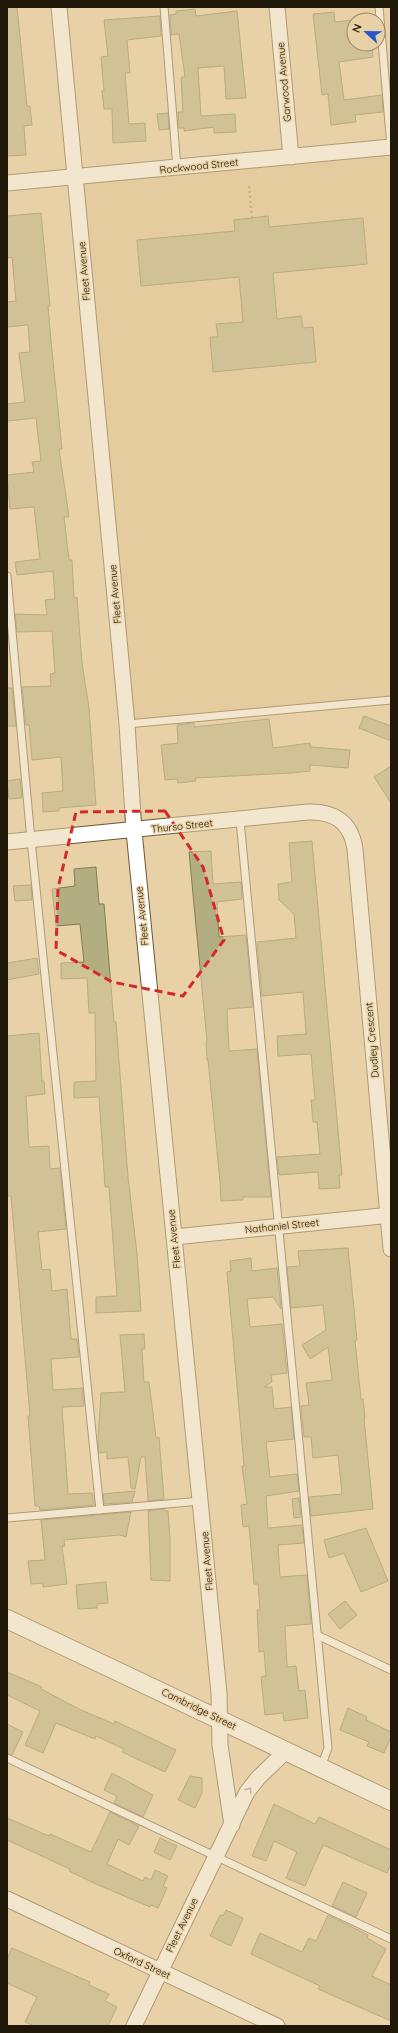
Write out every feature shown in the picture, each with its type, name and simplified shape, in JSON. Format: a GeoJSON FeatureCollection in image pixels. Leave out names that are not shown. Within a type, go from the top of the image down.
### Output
{"type":"FeatureCollection","features":[{"type":"Feature","properties":{"kind":"street","name":"Fleet Avenue"},"geometry":{"type":"LineString","coordinates":[[59,7],[127,724],[134,831],[219,1693],[220,1745],[232,1825]]}},
{"type":"Feature","properties":{"kind":"street","name":"Garwood Avenue"},"geometry":{"type":"LineString","coordinates":[[277,7],[291,157]]}},
{"type":"Feature","properties":{"kind":"street","name":"Rockwood Street"},"geometry":{"type":"LineString","coordinates":[[7,183],[76,178],[391,147]]}},
{"type":"Feature","properties":{"kind":"street","name":"Thurso Street"},"geometry":{"type":"LineString","coordinates":[[7,842],[320,812],[327,813],[338,819],[350,832]]}},
{"type":"Feature","properties":{"kind":"street","name":"Dudley Crescent"},"geometry":{"type":"LineString","coordinates":[[350,832],[355,849],[390,1215],[391,1249]]}},
{"type":"Feature","properties":{"kind":"street","name":"Nathaniel Street"},"geometry":{"type":"LineString","coordinates":[[174,1237],[390,1215]]}},
{"type":"Feature","properties":{"kind":"street","name":"Cambridge Street"},"geometry":{"type":"LineString","coordinates":[[7,1619],[219,1718],[391,1801]]}},
{"type":"Feature","properties":{"kind":"street","name":"Fleet Avenue"},"geometry":{"type":"LineString","coordinates":[[134,2026],[247,1792],[258,1778],[286,1751]]}},
{"type":"Feature","properties":{"kind":"street","name":"Oxford Street"},"geometry":{"type":"LineString","coordinates":[[7,1899],[277,2026]]}},
{"type":"Feature","properties":{"kind":"lane"},"geometry":{"type":"LineString","coordinates":[[164,7],[177,168]]}},
{"type":"Feature","properties":{"kind":"lane"},"geometry":{"type":"LineString","coordinates":[[379,7],[391,147]]}},
{"type":"Feature","properties":{"kind":"lane"},"geometry":{"type":"LineString","coordinates":[[7,576],[31,840],[100,1510]]}},
{"type":"Feature","properties":{"kind":"lane"},"geometry":{"type":"LineString","coordinates":[[127,724],[391,700]]}},
{"type":"Feature","properties":{"kind":"lane"},"geometry":{"type":"LineString","coordinates":[[240,820],[280,1226],[316,1635],[328,1748],[321,1767]]}},
{"type":"Feature","properties":{"kind":"lane"},"geometry":{"type":"LineString","coordinates":[[7,1518],[201,1501]]}},
{"type":"Feature","properties":{"kind":"lane"},"geometry":{"type":"LineString","coordinates":[[316,1635],[391,1670]]}},
{"type":"Feature","properties":{"kind":"lane"},"geometry":{"type":"LineString","coordinates":[[7,1758],[391,1939]]}},
{"type":"Feature","properties":{"kind":"path"},"geometry":{"type":"LineString","coordinates":[[250,186],[252,218]]}},
{"type":"Feature","properties":{"kind":"highlighted area"},"geometry":{"type":"Polygon","coordinates":[[[165,811],[203,867],[224,940],[183,996],[112,982],[56,950],[58,888],[76,812],[165,811]]]}},
{"type":"Feature","properties":{"kind":"shaded area"},"geometry":{"type":"Polygon","coordinates":[[[391,147],[391,700],[127,724],[76,178],[391,147]]]}},
{"type":"Feature","properties":{"kind":"building"},"geometry":{"type":"Polygon","coordinates":[[[7,7],[17,7],[27,106],[30,106],[32,125],[24,126],[26,155],[7,156],[7,7]]]}},
{"type":"Feature","properties":{"kind":"building"},"geometry":{"type":"Polygon","coordinates":[[[195,9],[196,16],[237,11],[246,98],[226,99],[224,66],[198,68],[201,116],[235,114],[236,132],[214,133],[214,127],[184,131],[184,128],[179,128],[178,112],[183,112],[181,77],[185,77],[179,34],[171,35],[170,15],[176,14],[176,11],[195,9]]]}},
{"type":"Feature","properties":{"kind":"building"},"geometry":{"type":"Polygon","coordinates":[[[334,12],[335,22],[346,21],[346,52],[373,52],[373,57],[339,62],[344,100],[382,95],[383,112],[355,115],[356,122],[331,125],[328,94],[322,95],[313,14],[334,12]]]}},
{"type":"Feature","properties":{"kind":"building"},"geometry":{"type":"Polygon","coordinates":[[[160,16],[161,36],[127,40],[130,73],[125,73],[129,124],[145,123],[146,141],[113,143],[112,109],[104,109],[102,91],[104,91],[101,57],[108,56],[104,20],[160,16]]]}},
{"type":"Feature","properties":{"kind":"building"},"geometry":{"type":"Polygon","coordinates":[[[168,113],[169,129],[159,130],[157,114],[168,113]]]}},
{"type":"Feature","properties":{"kind":"building"},"geometry":{"type":"Polygon","coordinates":[[[41,213],[50,306],[48,306],[51,341],[62,449],[59,449],[69,517],[64,517],[69,560],[72,560],[74,598],[77,597],[82,663],[89,708],[96,805],[59,808],[59,811],[43,812],[42,793],[63,791],[61,757],[32,760],[29,725],[26,725],[22,687],[51,686],[50,674],[55,673],[52,631],[17,632],[15,614],[47,615],[45,600],[55,599],[53,571],[17,575],[15,562],[40,559],[34,507],[10,509],[7,476],[34,472],[32,462],[41,461],[36,418],[7,421],[7,404],[25,402],[19,353],[30,352],[28,325],[7,327],[7,302],[16,301],[12,257],[7,258],[7,216],[41,213]]]}},
{"type":"Feature","properties":{"kind":"building"},"geometry":{"type":"Polygon","coordinates":[[[268,216],[269,227],[363,218],[367,264],[273,273],[277,319],[301,316],[303,328],[313,327],[316,362],[213,372],[210,337],[218,337],[216,324],[243,322],[239,277],[141,286],[137,240],[235,231],[234,220],[268,216]]]}},
{"type":"Feature","properties":{"kind":"building"},"geometry":{"type":"Polygon","coordinates":[[[7,688],[12,688],[16,726],[7,726],[7,688]]]}},
{"type":"Feature","properties":{"kind":"building"},"geometry":{"type":"Polygon","coordinates":[[[364,716],[391,726],[391,741],[359,728],[364,716]]]}},
{"type":"Feature","properties":{"kind":"building"},"geometry":{"type":"Polygon","coordinates":[[[269,719],[273,748],[310,743],[311,747],[350,750],[348,768],[310,765],[310,771],[292,773],[195,778],[196,781],[178,783],[177,779],[165,780],[161,745],[178,743],[177,725],[194,723],[194,727],[269,719]]]}},
{"type":"Feature","properties":{"kind":"building"},"geometry":{"type":"Polygon","coordinates":[[[391,766],[391,803],[374,777],[391,766]]]}},
{"type":"Feature","properties":{"kind":"building"},"geometry":{"type":"Polygon","coordinates":[[[20,779],[22,798],[9,799],[7,781],[20,779]]]}},
{"type":"Feature","properties":{"kind":"building"},"geometry":{"type":"Polygon","coordinates":[[[312,841],[342,1175],[339,1175],[340,1188],[319,1189],[318,1172],[279,1175],[277,1157],[320,1154],[317,1122],[313,1122],[311,1100],[315,1100],[311,1054],[278,1056],[277,1036],[306,1034],[303,992],[262,996],[257,942],[296,938],[294,914],[279,900],[278,884],[292,882],[289,843],[312,841]]]}},
{"type":"Feature","properties":{"kind":"building"},"geometry":{"type":"Polygon","coordinates":[[[211,851],[213,884],[241,882],[242,899],[217,902],[219,937],[246,935],[253,1007],[227,1009],[229,1051],[257,1049],[271,1197],[243,1197],[243,1200],[221,1201],[189,852],[211,851]]]}},
{"type":"Feature","properties":{"kind":"building"},"geometry":{"type":"Polygon","coordinates":[[[96,867],[99,904],[104,904],[114,1022],[116,1022],[128,1177],[137,1254],[141,1311],[96,1313],[96,1297],[117,1296],[109,1187],[105,1187],[99,1097],[74,1098],[74,1082],[96,1081],[95,1013],[89,1013],[87,978],[61,979],[61,963],[84,962],[80,924],[56,926],[52,889],[75,886],[74,869],[96,867]]]}},
{"type":"Feature","properties":{"kind":"building"},"geometry":{"type":"Polygon","coordinates":[[[31,885],[32,900],[15,901],[13,886],[31,885]]]}},
{"type":"Feature","properties":{"kind":"building"},"geometry":{"type":"Polygon","coordinates":[[[37,958],[39,974],[7,980],[7,963],[37,958]]]}},
{"type":"Feature","properties":{"kind":"building"},"geometry":{"type":"Polygon","coordinates":[[[39,1033],[42,1081],[44,1081],[45,1094],[26,1096],[29,1147],[49,1146],[50,1169],[60,1168],[66,1229],[38,1232],[42,1270],[50,1269],[52,1291],[67,1289],[71,1339],[77,1339],[79,1357],[51,1359],[53,1390],[82,1388],[84,1406],[62,1407],[68,1494],[92,1493],[94,1505],[40,1510],[39,1506],[35,1506],[28,1416],[30,1416],[11,1196],[7,1196],[7,1036],[39,1033]]]}},
{"type":"Feature","properties":{"kind":"building"},"geometry":{"type":"Polygon","coordinates":[[[348,1248],[357,1340],[355,1341],[361,1399],[363,1399],[373,1509],[311,1516],[309,1497],[342,1494],[338,1455],[313,1458],[311,1437],[304,1437],[301,1406],[309,1405],[306,1383],[332,1380],[328,1347],[310,1359],[302,1345],[326,1330],[323,1305],[291,1308],[287,1267],[300,1266],[298,1251],[348,1248]]]}},
{"type":"Feature","properties":{"kind":"building"},"geometry":{"type":"Polygon","coordinates":[[[251,1258],[252,1271],[277,1268],[281,1309],[273,1297],[247,1299],[250,1327],[282,1324],[287,1373],[271,1375],[272,1382],[264,1387],[272,1387],[274,1409],[291,1407],[294,1439],[266,1442],[270,1477],[297,1474],[299,1491],[266,1496],[268,1528],[302,1525],[304,1543],[278,1545],[280,1577],[307,1575],[311,1624],[285,1626],[287,1667],[296,1666],[299,1691],[305,1690],[308,1718],[284,1721],[283,1713],[265,1715],[261,1677],[266,1676],[264,1651],[259,1652],[257,1610],[260,1610],[258,1584],[254,1584],[249,1526],[243,1527],[241,1505],[247,1504],[242,1466],[244,1466],[227,1272],[231,1271],[230,1261],[251,1258]]]}},
{"type":"Feature","properties":{"kind":"building"},"geometry":{"type":"Polygon","coordinates":[[[144,1334],[145,1349],[142,1349],[144,1382],[149,1382],[156,1438],[159,1437],[164,1499],[148,1501],[145,1457],[141,1457],[135,1489],[131,1488],[128,1457],[107,1459],[107,1452],[99,1453],[98,1441],[101,1393],[125,1392],[120,1335],[144,1334]]]}},
{"type":"Feature","properties":{"kind":"building"},"geometry":{"type":"Polygon","coordinates":[[[135,1491],[132,1502],[104,1504],[103,1494],[135,1491]]]}},
{"type":"Feature","properties":{"kind":"building"},"geometry":{"type":"Polygon","coordinates":[[[299,1498],[301,1517],[294,1518],[292,1499],[299,1498]]]}},
{"type":"Feature","properties":{"kind":"building"},"geometry":{"type":"Polygon","coordinates":[[[164,1509],[165,1511],[168,1511],[170,1538],[170,1581],[151,1580],[148,1511],[164,1509]]]}},
{"type":"Feature","properties":{"kind":"building"},"geometry":{"type":"Polygon","coordinates":[[[131,1512],[126,1537],[120,1535],[64,1540],[65,1546],[62,1546],[67,1584],[43,1587],[43,1583],[31,1584],[28,1561],[45,1560],[41,1520],[131,1512]]]}},
{"type":"Feature","properties":{"kind":"building"},"geometry":{"type":"Polygon","coordinates":[[[366,1528],[388,1581],[361,1592],[344,1553],[329,1558],[324,1540],[366,1528]]]}},
{"type":"Feature","properties":{"kind":"building"},"geometry":{"type":"Polygon","coordinates":[[[106,1582],[108,1603],[97,1604],[97,1608],[78,1609],[76,1585],[106,1582]]]}},
{"type":"Feature","properties":{"kind":"building"},"geometry":{"type":"Polygon","coordinates":[[[345,1601],[357,1615],[340,1629],[328,1614],[345,1601]]]}},
{"type":"Feature","properties":{"kind":"building"},"geometry":{"type":"Polygon","coordinates":[[[7,1672],[42,1687],[41,1689],[79,1709],[114,1724],[115,1721],[176,1750],[165,1772],[122,1752],[124,1749],[96,1736],[95,1739],[56,1723],[43,1753],[25,1745],[40,1711],[7,1695],[7,1672]]]}},
{"type":"Feature","properties":{"kind":"building"},"geometry":{"type":"Polygon","coordinates":[[[348,1708],[367,1717],[366,1720],[391,1732],[391,1737],[384,1753],[367,1746],[369,1742],[340,1730],[348,1708]]]}},
{"type":"Feature","properties":{"kind":"building"},"geometry":{"type":"Polygon","coordinates":[[[7,1724],[23,1732],[12,1755],[7,1753],[7,1724]]]}},
{"type":"Feature","properties":{"kind":"building"},"geometry":{"type":"Polygon","coordinates":[[[112,1773],[153,1795],[143,1817],[114,1803],[117,1796],[104,1790],[112,1773]]]}},
{"type":"Feature","properties":{"kind":"building"},"geometry":{"type":"Polygon","coordinates":[[[190,1776],[202,1778],[202,1793],[195,1808],[178,1800],[190,1776]]]}},
{"type":"Feature","properties":{"kind":"building"},"geometry":{"type":"Polygon","coordinates":[[[274,1804],[315,1824],[319,1817],[391,1850],[391,1864],[387,1873],[323,1845],[305,1886],[286,1878],[297,1852],[274,1841],[266,1861],[252,1856],[274,1804]]]}},
{"type":"Feature","properties":{"kind":"building"},"geometry":{"type":"Polygon","coordinates":[[[110,1812],[139,1826],[129,1845],[118,1839],[107,1864],[143,1881],[145,1877],[151,1880],[155,1870],[168,1876],[163,1886],[167,1888],[158,1908],[151,1905],[150,1907],[96,1884],[69,1871],[70,1869],[7,1840],[7,1818],[49,1836],[50,1834],[91,1852],[110,1812]]]}},
{"type":"Feature","properties":{"kind":"building"},"geometry":{"type":"Polygon","coordinates":[[[160,1838],[177,1846],[170,1860],[154,1852],[160,1838]]]}},
{"type":"Feature","properties":{"kind":"building"},"geometry":{"type":"Polygon","coordinates":[[[343,1882],[367,1893],[356,1917],[332,1906],[343,1882]]]}},
{"type":"Feature","properties":{"kind":"building"},"geometry":{"type":"Polygon","coordinates":[[[226,1910],[243,1918],[231,1946],[210,1936],[220,1915],[223,1916],[226,1910]]]}},
{"type":"Feature","properties":{"kind":"building"},"geometry":{"type":"Polygon","coordinates":[[[328,1915],[368,1935],[367,1938],[386,1949],[372,1976],[391,1985],[391,2021],[318,1989],[320,1986],[251,1954],[260,1933],[302,1952],[309,1938],[316,1941],[328,1915]]]}},
{"type":"Feature","properties":{"kind":"building"},"geometry":{"type":"Polygon","coordinates":[[[12,1948],[90,1982],[89,1985],[109,1994],[105,2001],[117,2007],[108,2026],[34,2026],[25,2022],[37,1997],[7,1983],[7,1959],[12,1948]]]}}]}
